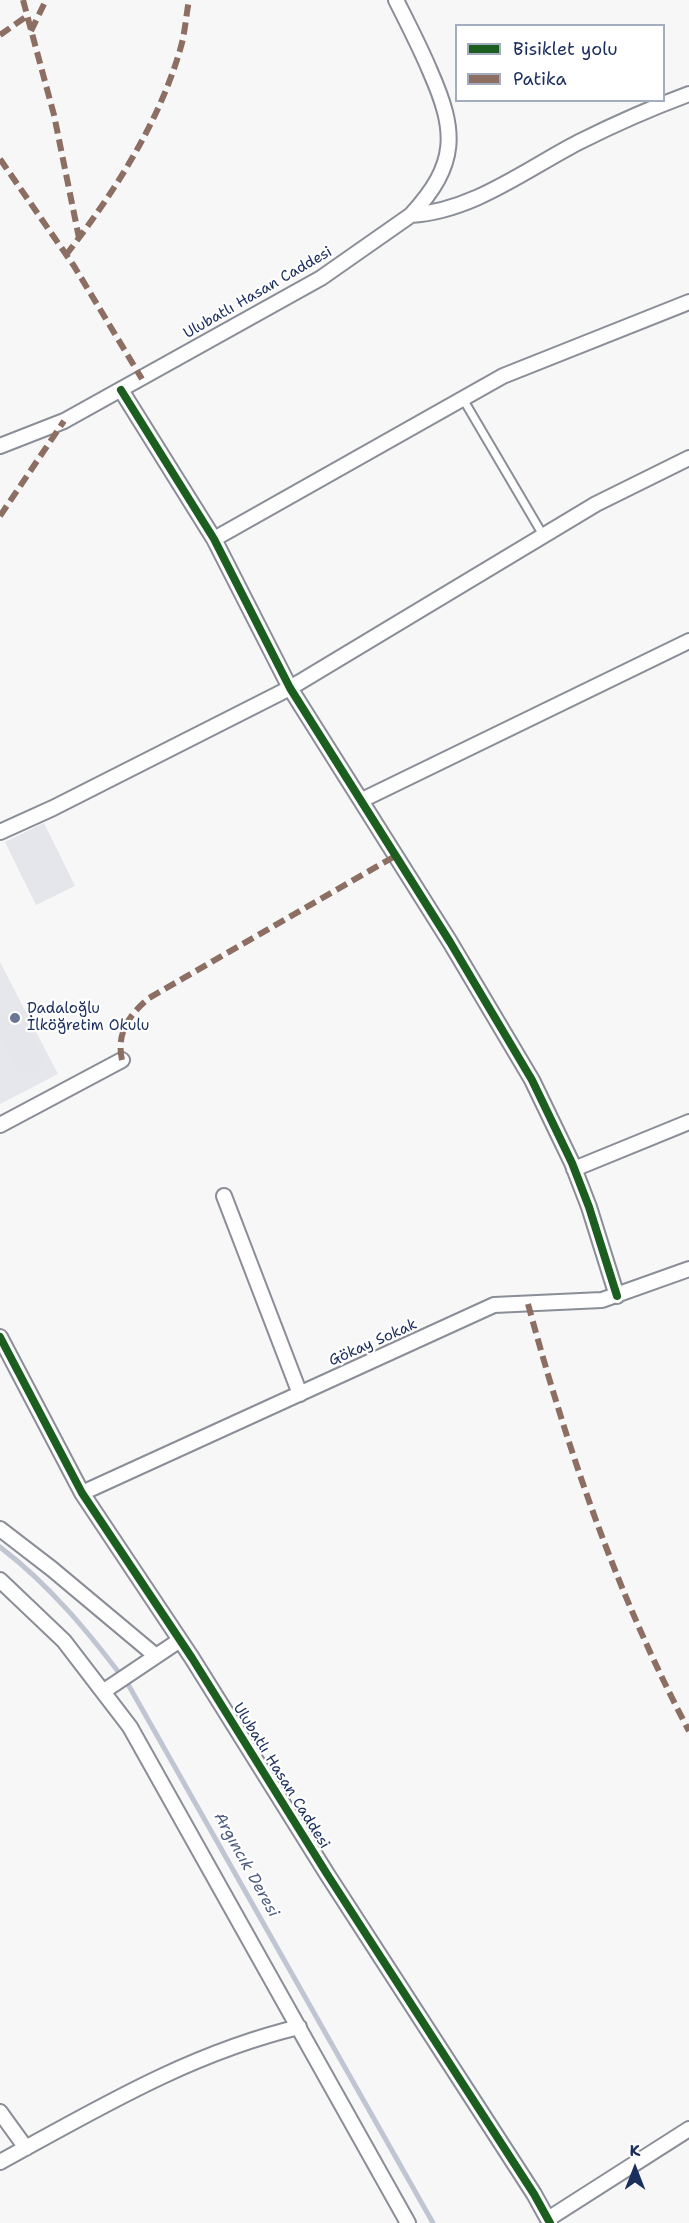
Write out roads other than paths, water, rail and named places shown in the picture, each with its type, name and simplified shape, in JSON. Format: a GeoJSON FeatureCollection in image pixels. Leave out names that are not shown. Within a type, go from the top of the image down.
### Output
{"type":"FeatureCollection","features":[{"type":"Feature","properties":{"kind":"street","name":"Ulubatlı Hasan Caddesi"},"geometry":{"type":"LineString","coordinates":[[0,446],[64,421],[122,390],[321,278],[411,215],[430,191],[444,167],[449,129],[444,103],[396,0]]}},
{"type":"Feature","properties":{"kind":"street"},"geometry":{"type":"LineString","coordinates":[[411,215],[429,214],[465,204],[579,142],[689,94]]}},
{"type":"Feature","properties":{"kind":"street"},"geometry":{"type":"LineString","coordinates":[[214,539],[503,376],[689,302]]}},
{"type":"Feature","properties":{"kind":"street"},"geometry":{"type":"LineString","coordinates":[[122,390],[214,539],[290,688],[362,800],[526,1071],[574,1169],[604,1251],[617,1296]]}},
{"type":"Feature","properties":{"kind":"street"},"geometry":{"type":"LineString","coordinates":[[0,832],[290,688],[596,504],[689,458]]}},
{"type":"Feature","properties":{"kind":"street"},"geometry":{"type":"LineString","coordinates":[[362,800],[689,641]]}},
{"type":"Feature","properties":{"kind":"street"},"geometry":{"type":"LineString","coordinates":[[0,1125],[122,1060]]}},
{"type":"Feature","properties":{"kind":"street"},"geometry":{"type":"LineString","coordinates":[[574,1169],[689,1122]]}},
{"type":"Feature","properties":{"kind":"street"},"geometry":{"type":"LineString","coordinates":[[224,1196],[300,1394]]}},
{"type":"Feature","properties":{"kind":"street","name":"Gökay Sokak"},"geometry":{"type":"LineString","coordinates":[[82,1493],[494,1305],[583,1302],[617,1296],[689,1269]]}},
{"type":"Feature","properties":{"kind":"street","name":"Ulubatlı Hasan Caddesi"},"geometry":{"type":"LineString","coordinates":[[0,1337],[82,1493],[180,1640],[549,2221]]}},
{"type":"Feature","properties":{"kind":"street"},"geometry":{"type":"LineString","coordinates":[[0,1530],[52,1569],[156,1656]]}},
{"type":"Feature","properties":{"kind":"street"},"geometry":{"type":"LineString","coordinates":[[0,1599],[4,1584],[64,1641],[104,1691],[153,1764],[408,2223]]}},
{"type":"Feature","properties":{"kind":"street"},"geometry":{"type":"LineString","coordinates":[[104,1691],[180,1640]]}},
{"type":"Feature","properties":{"kind":"street"},"geometry":{"type":"LineString","coordinates":[[0,2162],[184,2064],[245,2041],[299,2027]]}},
{"type":"Feature","properties":{"kind":"street"},"geometry":{"type":"LineString","coordinates":[[0,2112],[26,2148]]}},
{"type":"Feature","properties":{"kind":"street"},"geometry":{"type":"LineString","coordinates":[[549,2221],[689,2129]]}},
{"type":"Feature","properties":{"kind":"lane"},"geometry":{"type":"LineString","coordinates":[[463,399],[543,535]]}},
{"type":"Feature","properties":{"kind":"waterway","name":"Argıncık Deresi"},"geometry":{"type":"LineString","coordinates":[[0,1547],[53,1594],[100,1648],[129,1686],[433,2223]]}},
{"type":"Feature","properties":{"kind":"place","name":"Dadaloğlu İlköğretim Okulu"},"geometry":{"type":"Point","coordinates":[15,1018]}}]}
